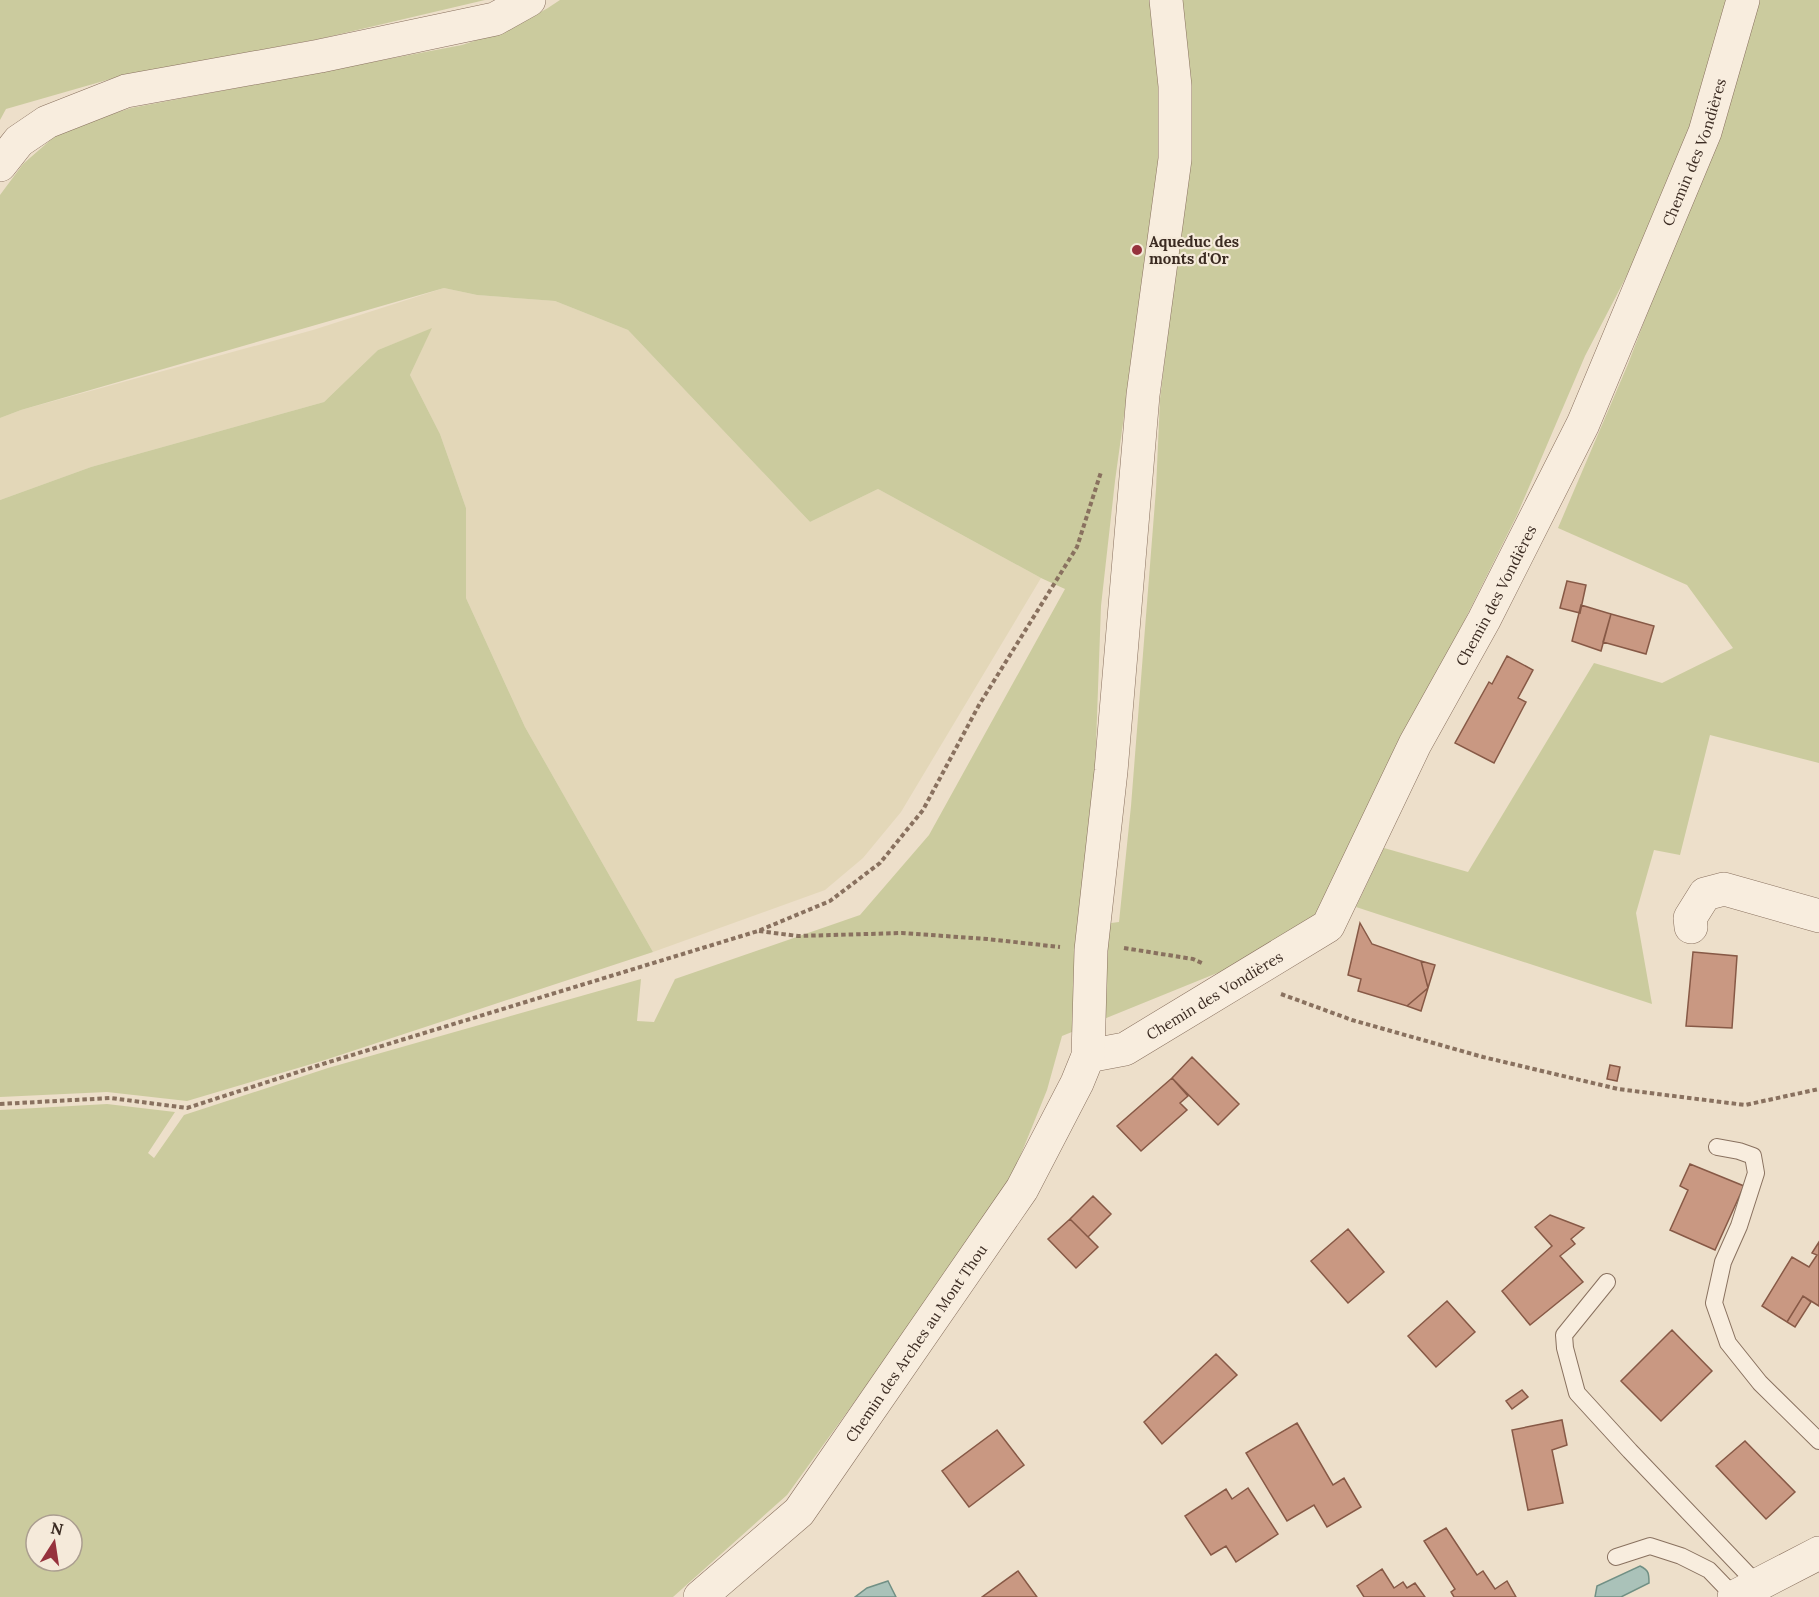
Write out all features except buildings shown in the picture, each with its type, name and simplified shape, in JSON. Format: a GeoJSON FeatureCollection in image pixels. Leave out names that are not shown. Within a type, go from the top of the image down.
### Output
{"type":"FeatureCollection","features":[{"type":"Feature","properties":{"kind":"street"},"geometry":{"type":"LineString","coordinates":[[0,165],[20,141],[47,122],[126,92],[320,56],[495,19],[529,0]]}},
{"type":"Feature","properties":{"kind":"street"},"geometry":{"type":"LineString","coordinates":[[1088,1056],[1091,950],[1111,771],[1143,395],[1175,159],[1175,86],[1166,0]]}},
{"type":"Feature","properties":{"kind":"street","name":"Chemin des Vondières"},"geometry":{"type":"LineString","coordinates":[[1088,1056],[1125,1049],[1328,926],[1415,744],[1484,620],[1583,424],[1705,132],[1743,0]]}},
{"type":"Feature","properties":{"kind":"street"},"geometry":{"type":"LineString","coordinates":[[1690,927],[1690,918],[1705,894],[1724,889],[1819,916]]}},
{"type":"Feature","properties":{"kind":"street","name":"Chemin des Arches au Mont Thou"},"geometry":{"type":"LineString","coordinates":[[700,1597],[799,1512],[1022,1190],[1077,1083],[1088,1056]]}},
{"type":"Feature","properties":{"kind":"street"},"geometry":{"type":"LineString","coordinates":[[1742,1593],[1819,1553]]}},
{"type":"Feature","properties":{"kind":"lane"},"geometry":{"type":"LineString","coordinates":[[1717,1147],[1753,1156],[1756,1173],[1739,1226],[1723,1262],[1713,1303],[1728,1344],[1760,1383],[1819,1441]]}},
{"type":"Feature","properties":{"kind":"lane"},"geometry":{"type":"LineString","coordinates":[[1607,1282],[1564,1335],[1565,1348],[1577,1393],[1630,1451],[1742,1593]]}},
{"type":"Feature","properties":{"kind":"lane"},"geometry":{"type":"LineString","coordinates":[[1616,1557],[1650,1546],[1681,1556],[1709,1569],[1742,1593]]}},
{"type":"Feature","properties":{"kind":"path"},"geometry":{"type":"LineString","coordinates":[[0,1104],[111,1098],[188,1107],[758,931],[831,901],[880,863],[923,810],[979,705],[1077,547],[1102,467]]}},
{"type":"Feature","properties":{"kind":"path"},"geometry":{"type":"LineString","coordinates":[[758,931],[798,936],[902,933],[1091,950],[1120,947],[1193,959],[1240,979],[1352,1020],[1483,1057],[1618,1089],[1745,1105],[1819,1089]]}},
{"type":"Feature","properties":{"kind":"shaded area"},"geometry":{"type":"Polygon","coordinates":[[[444,288],[477,295],[555,301],[628,330],[810,522],[878,489],[1041,578],[901,812],[863,858],[825,890],[653,952],[525,727],[466,598],[466,508],[440,434],[410,375],[431,329],[378,350],[324,402],[91,467],[0,500],[0,418],[21,410],[313,330],[444,288]]]}},
{"type":"Feature","properties":{"kind":"shaded area"},"geometry":{"type":"Polygon","coordinates":[[[1640,1566],[1648,1573],[1649,1583],[1621,1597],[1595,1597],[1597,1586],[1640,1566]]]}},
{"type":"Feature","properties":{"kind":"shaded area"},"geometry":{"type":"Polygon","coordinates":[[[888,1581],[896,1597],[855,1597],[867,1588],[888,1581]]]}},
{"type":"Feature","properties":{"kind":"green space"},"geometry":{"type":"Polygon","coordinates":[[[0,0],[485,0],[319,39],[121,76],[6,109],[0,120],[0,0]]]}},
{"type":"Feature","properties":{"kind":"green space"},"geometry":{"type":"Polygon","coordinates":[[[560,0],[1153,0],[1160,88],[1160,156],[1115,481],[1101,606],[1095,772],[1079,927],[1119,922],[1131,806],[1156,489],[1160,399],[1189,158],[1176,0],[1733,0],[1697,125],[1652,227],[1585,356],[1517,515],[1319,912],[1232,967],[1062,1036],[1047,1090],[1013,1174],[942,1281],[787,1495],[673,1597],[0,1597],[0,1110],[107,1104],[175,1112],[148,1153],[154,1158],[184,1115],[328,1068],[641,979],[637,1021],[654,1022],[675,979],[860,915],[929,835],[1065,589],[878,489],[810,522],[628,330],[555,301],[477,295],[444,288],[0,418],[0,195],[23,164],[62,130],[131,108],[462,45],[513,26],[560,0]]]}},
{"type":"Feature","properties":{"kind":"green space"},"geometry":{"type":"Polygon","coordinates":[[[1756,0],[1819,0],[1819,763],[1710,735],[1680,855],[1654,850],[1636,913],[1652,1004],[1356,907],[1384,848],[1468,872],[1594,663],[1662,683],[1733,648],[1687,585],[1558,528],[1628,364],[1676,238],[1756,0]]]}},
{"type":"Feature","properties":{"kind":"green space"},"geometry":{"type":"Polygon","coordinates":[[[432,328],[410,375],[440,434],[466,508],[466,598],[525,727],[653,952],[325,1060],[187,1101],[107,1092],[0,1097],[0,500],[91,467],[324,402],[378,350],[432,328]]]}},
{"type":"Feature","properties":{"kind":"place","name":"Aqueduc des monts d'Or"},"geometry":{"type":"Point","coordinates":[1137,250]}}]}
